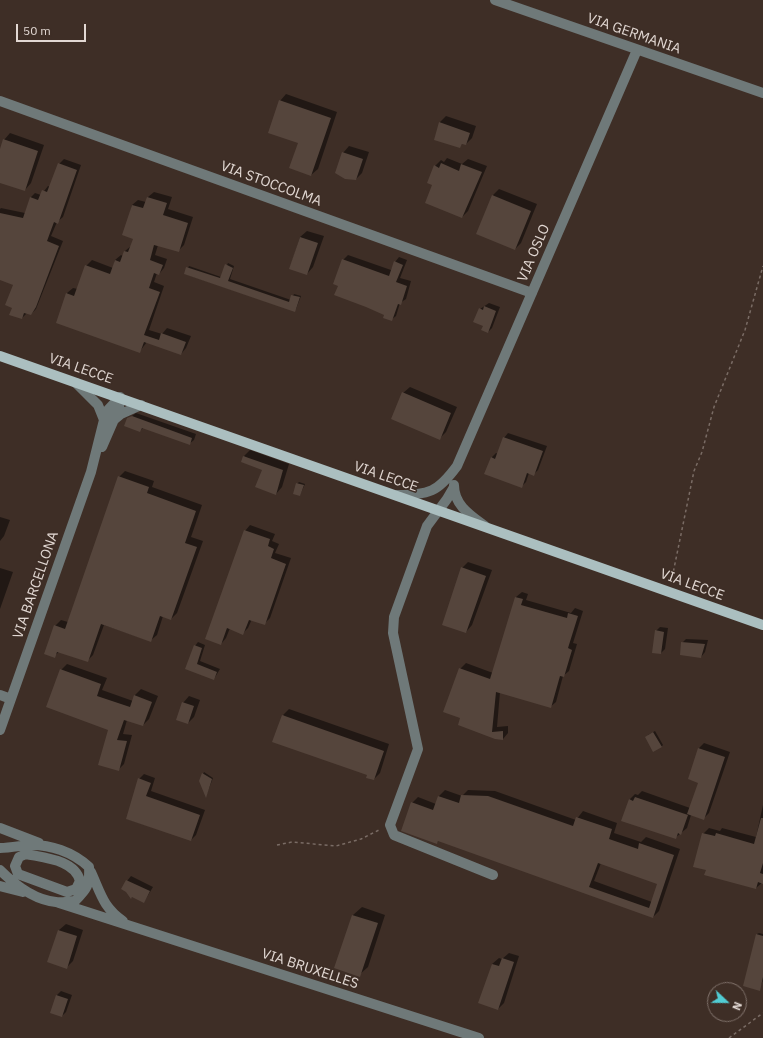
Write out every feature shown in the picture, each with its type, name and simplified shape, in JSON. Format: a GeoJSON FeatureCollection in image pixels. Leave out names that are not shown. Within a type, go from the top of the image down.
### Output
{"type":"FeatureCollection","features":[{"type":"Feature","properties":{"kind":"main road","name":"VIA LECCE"},"geometry":{"type":"LineString","coordinates":[[0,356],[397,495],[763,626]]}},
{"type":"Feature","properties":{"kind":"street","name":"VIA GERMANIA"},"geometry":{"type":"LineString","coordinates":[[496,0],[763,93]]}},
{"type":"Feature","properties":{"kind":"street","name":"VIA OSLO"},"geometry":{"type":"LineString","coordinates":[[457,466],[636,50]]}},
{"type":"Feature","properties":{"kind":"street","name":"VIA STOCCOLMA"},"geometry":{"type":"LineString","coordinates":[[0,101],[532,294]]}},
{"type":"Feature","properties":{"kind":"street"},"geometry":{"type":"LineString","coordinates":[[76,383],[98,404],[110,420],[141,405]]}},
{"type":"Feature","properties":{"kind":"street","name":"VIA BARCELLONA"},"geometry":{"type":"LineString","coordinates":[[0,730],[110,420],[108,410],[120,397]]}},
{"type":"Feature","properties":{"kind":"street"},"geometry":{"type":"LineString","coordinates":[[438,510],[439,498],[445,482],[457,466]]}},
{"type":"Feature","properties":{"kind":"street"},"geometry":{"type":"LineString","coordinates":[[457,466],[454,487],[457,500],[464,511],[488,528]]}},
{"type":"Feature","properties":{"kind":"street"},"geometry":{"type":"LineString","coordinates":[[397,495],[431,492],[445,482]]}},
{"type":"Feature","properties":{"kind":"street"},"geometry":{"type":"LineString","coordinates":[[454,487],[427,526],[394,617],[393,633],[418,749],[390,825],[394,835],[493,875]]}},
{"type":"Feature","properties":{"kind":"street"},"geometry":{"type":"LineString","coordinates":[[0,694],[11,699]]}},
{"type":"Feature","properties":{"kind":"street"},"geometry":{"type":"LineString","coordinates":[[0,828],[79,858],[89,867]]}},
{"type":"Feature","properties":{"kind":"street"},"geometry":{"type":"LineString","coordinates":[[0,848],[50,847]]}},
{"type":"Feature","properties":{"kind":"street"},"geometry":{"type":"LineString","coordinates":[[50,847],[51,860]]}},
{"type":"Feature","properties":{"kind":"street"},"geometry":{"type":"LineString","coordinates":[[26,854],[51,860],[69,866],[78,872],[80,881],[76,889],[67,892],[44,884],[18,874],[15,866],[19,857],[26,854]]}},
{"type":"Feature","properties":{"kind":"street","name":"VIA BRUXELLES"},"geometry":{"type":"LineString","coordinates":[[56,902],[75,901],[86,890],[89,880],[89,867]]}},
{"type":"Feature","properties":{"kind":"street","name":"VIA BRUXELLES"},"geometry":{"type":"LineString","coordinates":[[89,867],[99,894],[111,912],[133,927]]}},
{"type":"Feature","properties":{"kind":"street","name":"VIA BRUXELLES"},"geometry":{"type":"LineString","coordinates":[[0,870],[15,884],[35,896]]}},
{"type":"Feature","properties":{"kind":"street"},"geometry":{"type":"LineString","coordinates":[[35,896],[44,884]]}},
{"type":"Feature","properties":{"kind":"street","name":"VIA BRUXELLES"},"geometry":{"type":"LineString","coordinates":[[0,886],[56,902],[479,1038]]}},
{"type":"Feature","properties":{"kind":"path"},"geometry":{"type":"LineString","coordinates":[[668,592],[694,471],[702,452],[714,407],[745,330],[763,266]]}},
{"type":"Feature","properties":{"kind":"path"},"geometry":{"type":"LineString","coordinates":[[277,845],[292,842],[336,846],[361,839],[390,825]]}},
{"type":"Feature","properties":{"kind":"path"},"geometry":{"type":"LineString","coordinates":[[729,1038],[763,1013]]}},
{"type":"Feature","properties":{"kind":"building"},"geometry":{"type":"Polygon","coordinates":[[[279,100],[331,118],[311,176],[289,168],[298,143],[268,133],[279,100]]]}},
{"type":"Feature","properties":{"kind":"building"},"geometry":{"type":"Polygon","coordinates":[[[439,122],[470,133],[466,145],[462,144],[460,148],[434,140],[439,122]]]}},
{"type":"Feature","properties":{"kind":"building"},"geometry":{"type":"Polygon","coordinates":[[[3,139],[38,151],[25,191],[0,183],[0,149],[3,139]]]}},
{"type":"Feature","properties":{"kind":"building"},"geometry":{"type":"Polygon","coordinates":[[[342,152],[363,159],[356,180],[345,179],[335,173],[342,152]]]}},
{"type":"Feature","properties":{"kind":"building"},"geometry":{"type":"Polygon","coordinates":[[[58,163],[77,170],[58,224],[54,222],[47,241],[59,246],[36,307],[31,315],[24,313],[22,319],[9,315],[12,308],[5,305],[13,285],[0,280],[0,213],[23,218],[30,197],[38,200],[42,190],[47,192],[58,163]]]}},
{"type":"Feature","properties":{"kind":"building"},"geometry":{"type":"Polygon","coordinates":[[[441,163],[459,171],[461,164],[482,172],[462,218],[425,203],[432,185],[427,183],[434,165],[439,168],[441,163]]]}},
{"type":"Feature","properties":{"kind":"building"},"geometry":{"type":"Polygon","coordinates":[[[492,195],[531,211],[515,250],[476,234],[492,195]]]}},
{"type":"Feature","properties":{"kind":"building"},"geometry":{"type":"Polygon","coordinates":[[[147,197],[167,203],[163,215],[188,223],[179,252],[154,245],[150,260],[163,265],[159,275],[154,273],[149,288],[160,292],[144,335],[159,340],[161,333],[186,342],[181,355],[144,342],[140,353],[56,323],[66,293],[74,296],[85,265],[110,274],[115,260],[120,262],[124,251],[128,252],[133,239],[122,235],[132,205],[143,208],[147,197]]]}},
{"type":"Feature","properties":{"kind":"building"},"geometry":{"type":"Polygon","coordinates":[[[300,237],[318,243],[307,275],[289,269],[300,237]]]}},
{"type":"Feature","properties":{"kind":"building"},"geometry":{"type":"Polygon","coordinates":[[[342,259],[389,276],[394,261],[403,265],[396,282],[407,286],[401,305],[398,304],[392,321],[383,318],[384,315],[334,295],[338,286],[333,284],[342,259]]]}},
{"type":"Feature","properties":{"kind":"building"},"geometry":{"type":"Polygon","coordinates":[[[225,264],[233,268],[228,281],[289,302],[291,295],[300,297],[295,312],[184,274],[186,267],[220,278],[225,264]]]}},
{"type":"Feature","properties":{"kind":"building"},"geometry":{"type":"Polygon","coordinates":[[[484,306],[496,311],[488,333],[481,330],[483,326],[473,322],[479,308],[483,310],[484,306]]]}},
{"type":"Feature","properties":{"kind":"building"},"geometry":{"type":"Polygon","coordinates":[[[402,392],[451,413],[440,440],[391,419],[402,392]]]}},
{"type":"Feature","properties":{"kind":"building"},"geometry":{"type":"Polygon","coordinates":[[[132,416],[192,438],[190,445],[142,428],[140,432],[124,426],[127,418],[132,416]]]}},
{"type":"Feature","properties":{"kind":"building"},"geometry":{"type":"Polygon","coordinates":[[[503,437],[543,451],[534,476],[527,473],[522,488],[484,474],[491,457],[495,459],[503,437]]]}},
{"type":"Feature","properties":{"kind":"building"},"geometry":{"type":"Polygon","coordinates":[[[243,456],[283,470],[276,495],[255,487],[262,470],[241,462],[243,456]]]}},
{"type":"Feature","properties":{"kind":"building"},"geometry":{"type":"Polygon","coordinates":[[[118,476],[149,487],[147,493],[196,511],[185,543],[197,547],[171,620],[160,616],[151,642],[101,624],[88,662],[57,652],[55,658],[44,654],[54,625],[65,629],[118,476]]]}},
{"type":"Feature","properties":{"kind":"building"},"geometry":{"type":"Polygon","coordinates":[[[296,483],[304,485],[300,496],[293,494],[296,483]]]}},
{"type":"Feature","properties":{"kind":"building"},"geometry":{"type":"Polygon","coordinates":[[[244,530],[270,539],[268,546],[274,549],[271,558],[286,564],[265,625],[249,620],[243,635],[227,628],[221,645],[205,639],[244,530]]]}},
{"type":"Feature","properties":{"kind":"building"},"geometry":{"type":"Polygon","coordinates":[[[461,567],[486,576],[466,633],[442,625],[461,567]]]}},
{"type":"Feature","properties":{"kind":"building"},"geometry":{"type":"Polygon","coordinates":[[[515,597],[523,599],[521,605],[567,618],[568,613],[578,616],[568,648],[572,650],[564,677],[560,676],[551,708],[496,692],[492,732],[503,731],[503,740],[495,739],[458,725],[460,718],[443,712],[459,668],[490,679],[515,597]]]}},
{"type":"Feature","properties":{"kind":"building"},"geometry":{"type":"Polygon","coordinates":[[[655,630],[664,632],[661,654],[652,653],[655,630]]]}},
{"type":"Feature","properties":{"kind":"building"},"geometry":{"type":"Polygon","coordinates":[[[681,642],[705,644],[701,658],[680,655],[681,642]]]}},
{"type":"Feature","properties":{"kind":"building"},"geometry":{"type":"Polygon","coordinates":[[[194,645],[202,648],[197,664],[217,672],[214,680],[185,669],[194,645]]]}},
{"type":"Feature","properties":{"kind":"building"},"geometry":{"type":"Polygon","coordinates":[[[60,669],[101,684],[97,696],[130,707],[134,695],[152,702],[143,726],[124,720],[117,740],[127,741],[119,771],[98,765],[108,730],[46,707],[60,669]]]}},
{"type":"Feature","properties":{"kind":"building"},"geometry":{"type":"Polygon","coordinates":[[[182,702],[194,706],[188,724],[176,720],[182,702]]]}},
{"type":"Feature","properties":{"kind":"building"},"geometry":{"type":"Polygon","coordinates":[[[282,715],[384,751],[374,780],[366,778],[367,775],[272,742],[282,715]]]}},
{"type":"Feature","properties":{"kind":"building"},"geometry":{"type":"Polygon","coordinates":[[[653,732],[662,747],[653,752],[645,737],[653,732]]]}},
{"type":"Feature","properties":{"kind":"building"},"geometry":{"type":"Polygon","coordinates":[[[698,748],[725,757],[704,820],[687,814],[698,783],[688,779],[698,748]]]}},
{"type":"Feature","properties":{"kind":"building"},"geometry":{"type":"Polygon","coordinates":[[[202,773],[212,779],[206,798],[199,781],[202,773]]]}},
{"type":"Feature","properties":{"kind":"building"},"geometry":{"type":"Polygon","coordinates":[[[138,778],[151,783],[146,796],[200,815],[191,841],[126,819],[138,778]]]}},
{"type":"Feature","properties":{"kind":"building"},"geometry":{"type":"Polygon","coordinates":[[[461,795],[488,796],[573,826],[576,817],[612,829],[609,839],[638,849],[639,843],[674,855],[653,918],[438,841],[437,844],[401,831],[411,802],[433,810],[438,796],[459,803],[461,795]],[[598,863],[589,887],[649,908],[657,884],[598,863]]]}},
{"type":"Feature","properties":{"kind":"building"},"geometry":{"type":"Polygon","coordinates":[[[635,797],[688,815],[681,835],[678,833],[676,839],[621,821],[629,799],[633,801],[635,797]]]}},
{"type":"Feature","properties":{"kind":"building"},"geometry":{"type":"Polygon","coordinates":[[[761,818],[763,818],[763,863],[760,873],[763,874],[763,884],[758,882],[756,889],[704,875],[706,870],[693,867],[702,833],[715,836],[716,833],[754,844],[761,818]]]}},
{"type":"Feature","properties":{"kind":"building"},"geometry":{"type":"Polygon","coordinates":[[[126,880],[150,891],[144,903],[132,897],[131,899],[126,892],[121,889],[126,880]]]}},
{"type":"Feature","properties":{"kind":"building"},"geometry":{"type":"Polygon","coordinates":[[[352,915],[378,923],[360,977],[334,968],[352,915]]]}},
{"type":"Feature","properties":{"kind":"building"},"geometry":{"type":"Polygon","coordinates":[[[58,930],[77,936],[67,969],[47,962],[58,930]]]}},
{"type":"Feature","properties":{"kind":"building"},"geometry":{"type":"Polygon","coordinates":[[[756,934],[763,936],[763,977],[760,991],[747,987],[747,982],[744,982],[756,934]]]}},
{"type":"Feature","properties":{"kind":"building"},"geometry":{"type":"Polygon","coordinates":[[[502,958],[514,962],[498,1010],[478,1003],[492,964],[499,966],[502,958]]]}},
{"type":"Feature","properties":{"kind":"building"},"geometry":{"type":"Polygon","coordinates":[[[56,995],[68,999],[62,1017],[50,1013],[56,995]]]}}]}
